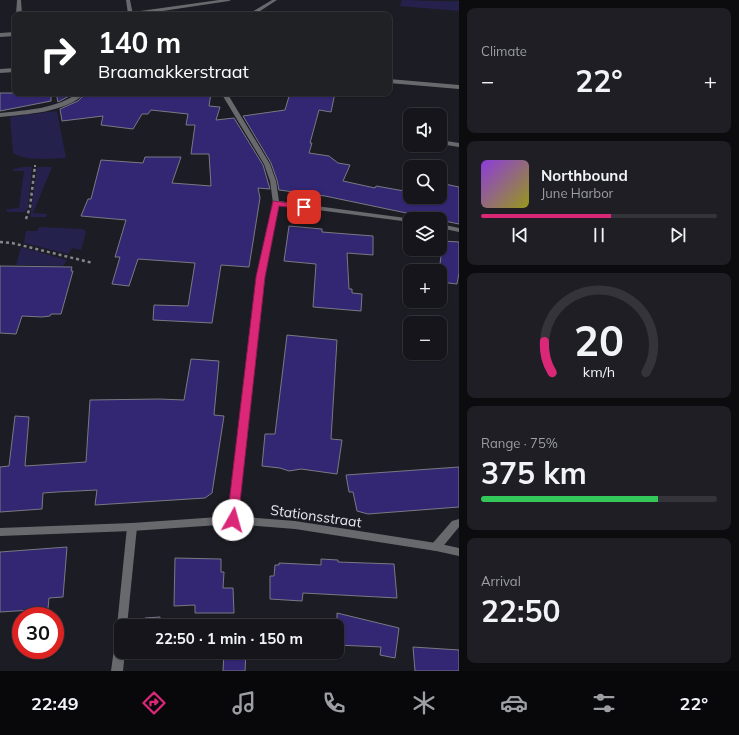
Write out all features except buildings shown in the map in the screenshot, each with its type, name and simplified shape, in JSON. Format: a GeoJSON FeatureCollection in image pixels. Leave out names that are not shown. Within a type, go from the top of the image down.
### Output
{"type":"FeatureCollection","features":[{"type":"Feature","properties":{"kind":"street"},"geometry":{"type":"LineString","coordinates":[[19,0],[19,12]]}},
{"type":"Feature","properties":{"kind":"street"},"geometry":{"type":"LineString","coordinates":[[128,0],[129,12]]}},
{"type":"Feature","properties":{"kind":"street"},"geometry":{"type":"LineString","coordinates":[[149,12],[229,0]]}},
{"type":"Feature","properties":{"kind":"street"},"geometry":{"type":"LineString","coordinates":[[255,12],[275,0]]}},
{"type":"Feature","properties":{"kind":"street"},"geometry":{"type":"LineString","coordinates":[[0,35],[12,34]]}},
{"type":"Feature","properties":{"kind":"street"},"geometry":{"type":"LineString","coordinates":[[0,71],[12,70]]}},
{"type":"Feature","properties":{"kind":"street"},"geometry":{"type":"LineString","coordinates":[[392,81],[459,87]]}},
{"type":"Feature","properties":{"kind":"street"},"geometry":{"type":"LineString","coordinates":[[0,115],[50,107],[75,99],[78,96]]}},
{"type":"Feature","properties":{"kind":"street"},"geometry":{"type":"LineString","coordinates":[[226,96],[267,164],[273,181],[276,203],[261,277],[233,520]]}},
{"type":"Feature","properties":{"kind":"street"},"geometry":{"type":"LineString","coordinates":[[447,143],[459,145]]}},
{"type":"Feature","properties":{"kind":"street"},"geometry":{"type":"LineString","coordinates":[[276,203],[403,219]]}},
{"type":"Feature","properties":{"kind":"street"},"geometry":{"type":"LineString","coordinates":[[447,227],[459,230]]}},
{"type":"Feature","properties":{"kind":"street","name":"Stationsstraat"},"geometry":{"type":"LineString","coordinates":[[0,532],[132,527],[233,520],[296,526],[436,547],[459,552]]}},
{"type":"Feature","properties":{"kind":"street"},"geometry":{"type":"LineString","coordinates":[[436,547],[455,524],[459,523]]}},
{"type":"Feature","properties":{"kind":"street"},"geometry":{"type":"LineString","coordinates":[[123,619],[132,527]]}},
{"type":"Feature","properties":{"kind":"street"},"geometry":{"type":"LineString","coordinates":[[117,671],[118,659]]}},
{"type":"Feature","properties":{"kind":"path"},"geometry":{"type":"LineString","coordinates":[[26,219],[30,207],[35,163]]}},
{"type":"Feature","properties":{"kind":"path"},"geometry":{"type":"LineString","coordinates":[[0,242],[12,243],[93,263]]}},
{"type":"Feature","properties":{"kind":"shaded area"},"geometry":{"type":"Polygon","coordinates":[[[402,0],[459,1],[459,11],[400,6],[402,0]]]}},
{"type":"Feature","properties":{"kind":"shaded area"},"geometry":{"type":"Polygon","coordinates":[[[57,111],[66,158],[32,159],[13,153],[10,117],[57,111]]]}},
{"type":"Feature","properties":{"kind":"shaded area"},"geometry":{"type":"Polygon","coordinates":[[[23,167],[32,167],[28,207],[25,212],[7,212],[7,209],[19,208],[24,171],[12,171],[23,167]]]}},
{"type":"Feature","properties":{"kind":"shaded area"},"geometry":{"type":"Polygon","coordinates":[[[37,167],[52,167],[33,213],[47,214],[46,217],[30,217],[37,167]]]}},
{"type":"Feature","properties":{"kind":"shaded area"},"geometry":{"type":"Polygon","coordinates":[[[39,227],[83,229],[86,232],[81,250],[72,248],[68,254],[24,243],[26,231],[37,231],[39,227]]]}},
{"type":"Feature","properties":{"kind":"shaded area"},"geometry":{"type":"Polygon","coordinates":[[[21,247],[67,260],[63,266],[16,265],[21,247]]]}},
{"type":"Feature","properties":{"kind":"route"},"geometry":{"type":"LineString","coordinates":[[233,520],[261,277],[276,203],[304,207]]}}]}
